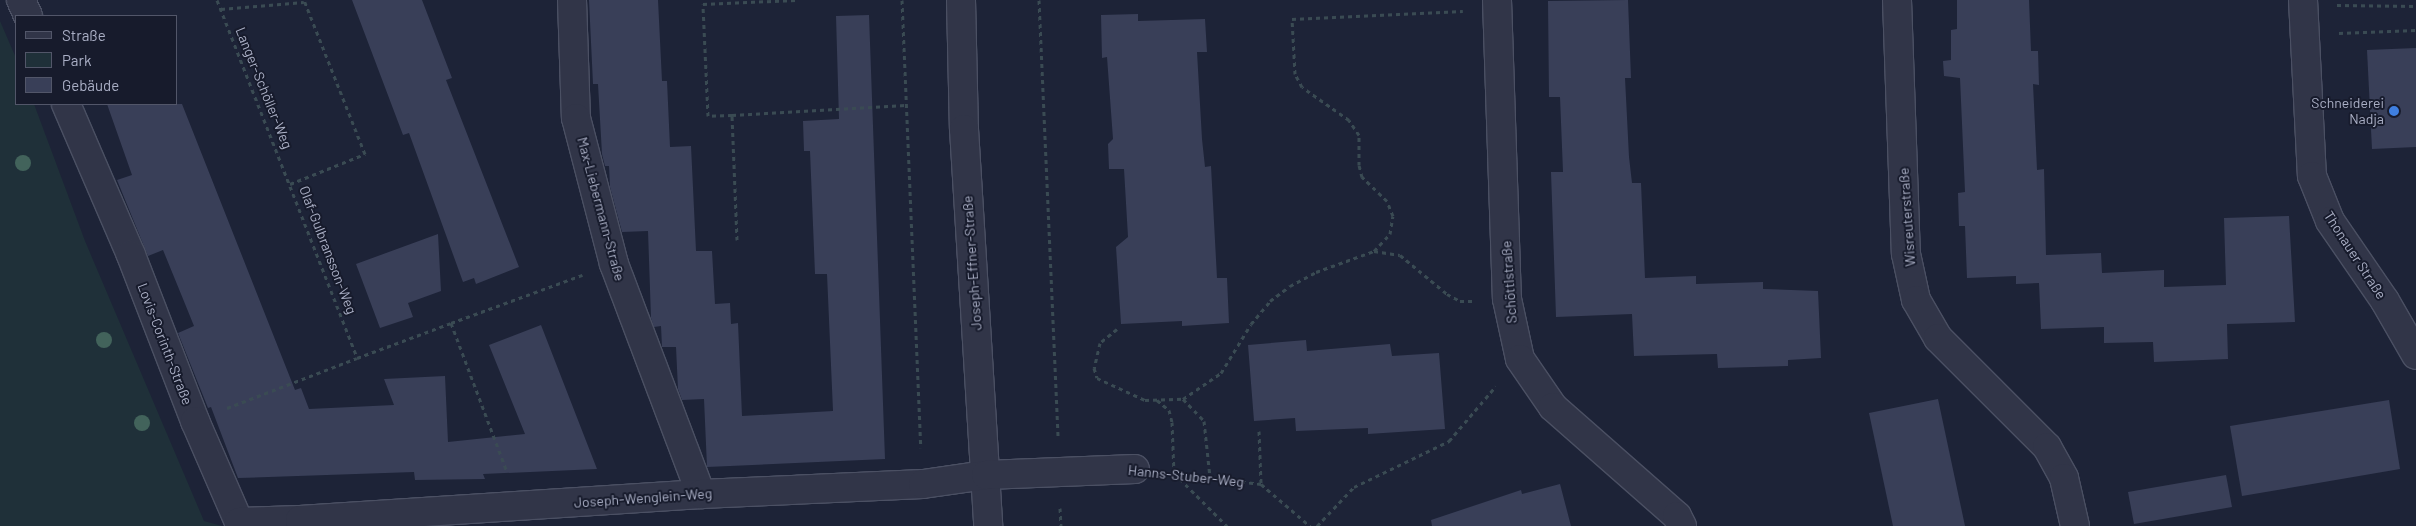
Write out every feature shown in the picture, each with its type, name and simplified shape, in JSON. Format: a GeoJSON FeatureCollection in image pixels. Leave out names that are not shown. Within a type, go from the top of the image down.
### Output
{"type":"FeatureCollection","features":[{"type":"Feature","properties":{"kind":"street"},"geometry":{"type":"LineString","coordinates":[[21,0],[28,15]]}},
{"type":"Feature","properties":{"kind":"street","name":"Max-Liebermann-Straße"},"geometry":{"type":"LineString","coordinates":[[572,0],[576,118],[614,264],[701,494]]}},
{"type":"Feature","properties":{"kind":"street","name":"Joseph-Effner-Straße"},"geometry":{"type":"LineString","coordinates":[[961,0],[964,128],[988,526]]}},
{"type":"Feature","properties":{"kind":"street","name":"Wisreuterstraße"},"geometry":{"type":"LineString","coordinates":[[1897,0],[1906,254],[1916,300],[1938,338],[2047,447],[2064,478],[2075,526]]}},
{"type":"Feature","properties":{"kind":"street","name":"Thonauer Straße"},"geometry":{"type":"LineString","coordinates":[[2303,0],[2312,176],[2330,221],[2385,302],[2416,355]]}},
{"type":"Feature","properties":{"kind":"street","name":"Schöttlstraße"},"geometry":{"type":"LineString","coordinates":[[1497,5],[1507,299],[1520,359],[1553,408],[1677,516],[1682,526]]}},
{"type":"Feature","properties":{"kind":"street","name":"Lovis-Corinth-Straße"},"geometry":{"type":"LineString","coordinates":[[66,105],[131,255],[195,421],[239,522],[301,523]]}},
{"type":"Feature","properties":{"kind":"street","name":"Hanns-Stuber-Weg"},"geometry":{"type":"LineString","coordinates":[[986,475],[1135,468]]}},
{"type":"Feature","properties":{"kind":"street","name":"Joseph-Wenglein-Weg"},"geometry":{"type":"LineString","coordinates":[[301,523],[538,504],[701,494],[922,484],[986,475]]}},
{"type":"Feature","properties":{"kind":"path","name":"Langer-Schöller-Weg"},"geometry":{"type":"LineString","coordinates":[[217,0],[290,184]]}},
{"type":"Feature","properties":{"kind":"path"},"geometry":{"type":"LineString","coordinates":[[796,0],[703,4],[708,116],[906,105]]}},
{"type":"Feature","properties":{"kind":"path"},"geometry":{"type":"LineString","coordinates":[[902,0],[922,484]]}},
{"type":"Feature","properties":{"kind":"path"},"geometry":{"type":"LineString","coordinates":[[1039,0],[1061,526]]}},
{"type":"Feature","properties":{"kind":"path"},"geometry":{"type":"LineString","coordinates":[[221,9],[304,1]]}},
{"type":"Feature","properties":{"kind":"path","name":"Olaf-Gulbransson-Weg"},"geometry":{"type":"LineString","coordinates":[[304,1],[365,154],[290,184],[357,358]]}},
{"type":"Feature","properties":{"kind":"path"},"geometry":{"type":"LineString","coordinates":[[1117,329],[1100,343],[1094,368],[1097,378],[1145,400],[1183,399],[1221,373],[1251,324],[1270,301],[1290,286],[1316,272],[1374,251],[1390,234],[1393,216],[1387,200],[1362,177],[1359,165],[1358,135],[1349,120],[1302,87],[1294,74],[1292,18],[1497,5]]}},
{"type":"Feature","properties":{"kind":"path"},"geometry":{"type":"LineString","coordinates":[[2330,5],[2416,6]]}},
{"type":"Feature","properties":{"kind":"path"},"geometry":{"type":"LineString","coordinates":[[2332,33],[2416,30]]}},
{"type":"Feature","properties":{"kind":"path"},"geometry":{"type":"LineString","coordinates":[[732,115],[737,240]]}},
{"type":"Feature","properties":{"kind":"path"},"geometry":{"type":"LineString","coordinates":[[1374,251],[1400,255],[1460,302],[1507,299]]}},
{"type":"Feature","properties":{"kind":"path"},"geometry":{"type":"LineString","coordinates":[[195,421],[357,358],[614,264]]}},
{"type":"Feature","properties":{"kind":"path"},"geometry":{"type":"LineString","coordinates":[[451,323],[497,453],[515,486],[538,504]]}},
{"type":"Feature","properties":{"kind":"path"},"geometry":{"type":"LineString","coordinates":[[1317,526],[1354,487],[1449,441],[1520,359]]}},
{"type":"Feature","properties":{"kind":"path"},"geometry":{"type":"LineString","coordinates":[[1183,399],[1204,421],[1210,477]]}},
{"type":"Feature","properties":{"kind":"path"},"geometry":{"type":"LineString","coordinates":[[1157,400],[1169,410],[1172,422],[1174,473],[1228,526]]}},
{"type":"Feature","properties":{"kind":"path"},"geometry":{"type":"LineString","coordinates":[[1258,431],[1261,484]]}},
{"type":"Feature","properties":{"kind":"path","name":"Hanns-Stuber-Weg"},"geometry":{"type":"LineString","coordinates":[[1135,468],[1261,484],[1310,526]]}},
{"type":"Feature","properties":{"kind":"green space"},"geometry":{"type":"Polygon","coordinates":[[[0,21],[15,56],[15,105],[34,105],[85,241],[204,521],[222,526],[0,526],[0,21]]]}},
{"type":"Feature","properties":{"kind":"building"},"geometry":{"type":"Polygon","coordinates":[[[352,0],[422,0],[452,78],[446,80],[519,267],[476,284],[474,278],[463,282],[409,133],[403,135],[352,0]]]}},
{"type":"Feature","properties":{"kind":"building"},"geometry":{"type":"Polygon","coordinates":[[[589,0],[658,0],[662,81],[667,81],[670,147],[691,146],[696,251],[712,251],[715,304],[730,303],[731,324],[738,323],[742,416],[833,411],[827,274],[815,274],[810,151],[804,151],[803,121],[839,119],[836,16],[869,15],[885,459],[707,467],[704,399],[682,400],[678,389],[676,347],[662,347],[661,326],[654,327],[651,318],[648,231],[622,232],[610,187],[609,166],[605,166],[602,154],[598,84],[593,84],[589,0]]]}},
{"type":"Feature","properties":{"kind":"building"},"geometry":{"type":"Polygon","coordinates":[[[1628,0],[1631,78],[1625,78],[1629,157],[1632,183],[1641,183],[1645,278],[1696,276],[1696,284],[1763,282],[1763,289],[1818,291],[1821,358],[1788,360],[1788,366],[1718,368],[1717,354],[1634,356],[1632,314],[1556,317],[1551,172],[1563,172],[1560,97],[1549,97],[1548,1],[1628,0]]]}},
{"type":"Feature","properties":{"kind":"building"},"geometry":{"type":"Polygon","coordinates":[[[1957,0],[2029,0],[2031,51],[2038,51],[2039,85],[2033,84],[2037,170],[2044,169],[2046,255],[2101,253],[2102,273],[2164,270],[2164,287],[2226,285],[2224,218],[2289,216],[2295,322],[2227,324],[2228,359],[2154,362],[2153,342],[2104,343],[2104,327],[2041,329],[2039,283],[2016,284],[2016,276],[1967,278],[1965,226],[1959,226],[1958,193],[1965,192],[1960,78],[1944,76],[1943,61],[1951,60],[1951,30],[1957,29],[1957,0]]]}},
{"type":"Feature","properties":{"kind":"building"},"geometry":{"type":"Polygon","coordinates":[[[1138,14],[1138,21],[1205,19],[1207,52],[1197,52],[1202,139],[1205,167],[1211,166],[1217,278],[1227,278],[1229,323],[1182,326],[1182,321],[1121,324],[1116,247],[1128,237],[1124,169],[1109,169],[1108,144],[1113,139],[1107,57],[1102,58],[1101,15],[1138,14]]]}},
{"type":"Feature","properties":{"kind":"building"},"geometry":{"type":"Polygon","coordinates":[[[2416,48],[2416,147],[2372,149],[2367,50],[2416,48]]]}},
{"type":"Feature","properties":{"kind":"building"},"geometry":{"type":"Polygon","coordinates":[[[182,104],[295,390],[301,388],[309,409],[394,405],[384,379],[445,376],[448,442],[525,434],[489,345],[541,325],[597,469],[483,474],[485,479],[415,480],[414,472],[238,478],[211,407],[208,408],[178,333],[194,326],[163,250],[148,256],[117,180],[132,175],[107,105],[182,104]]]}},
{"type":"Feature","properties":{"kind":"building"},"geometry":{"type":"Polygon","coordinates":[[[438,234],[441,291],[408,303],[413,317],[380,328],[356,264],[438,234]]]}},
{"type":"Feature","properties":{"kind":"building"},"geometry":{"type":"Polygon","coordinates":[[[1306,340],[1307,351],[1390,344],[1392,356],[1439,353],[1445,429],[1368,434],[1368,428],[1296,431],[1295,418],[1254,421],[1248,345],[1306,340]]]}},
{"type":"Feature","properties":{"kind":"building"},"geometry":{"type":"Polygon","coordinates":[[[1938,399],[1965,526],[1893,526],[1869,413],[1938,399]]]}},
{"type":"Feature","properties":{"kind":"building"},"geometry":{"type":"Polygon","coordinates":[[[2389,400],[2400,469],[2242,496],[2230,426],[2389,400]]]}},
{"type":"Feature","properties":{"kind":"building"},"geometry":{"type":"Polygon","coordinates":[[[2226,475],[2232,507],[2134,524],[2128,492],[2226,475]]]}},
{"type":"Feature","properties":{"kind":"building"},"geometry":{"type":"Polygon","coordinates":[[[1560,484],[1571,526],[1432,526],[1431,520],[1521,490],[1522,494],[1560,484]]]}},
{"type":"Feature","properties":{"kind":"place","name":"Schneiderei Nadja"},"geometry":{"type":"Point","coordinates":[2394,111]}}]}
